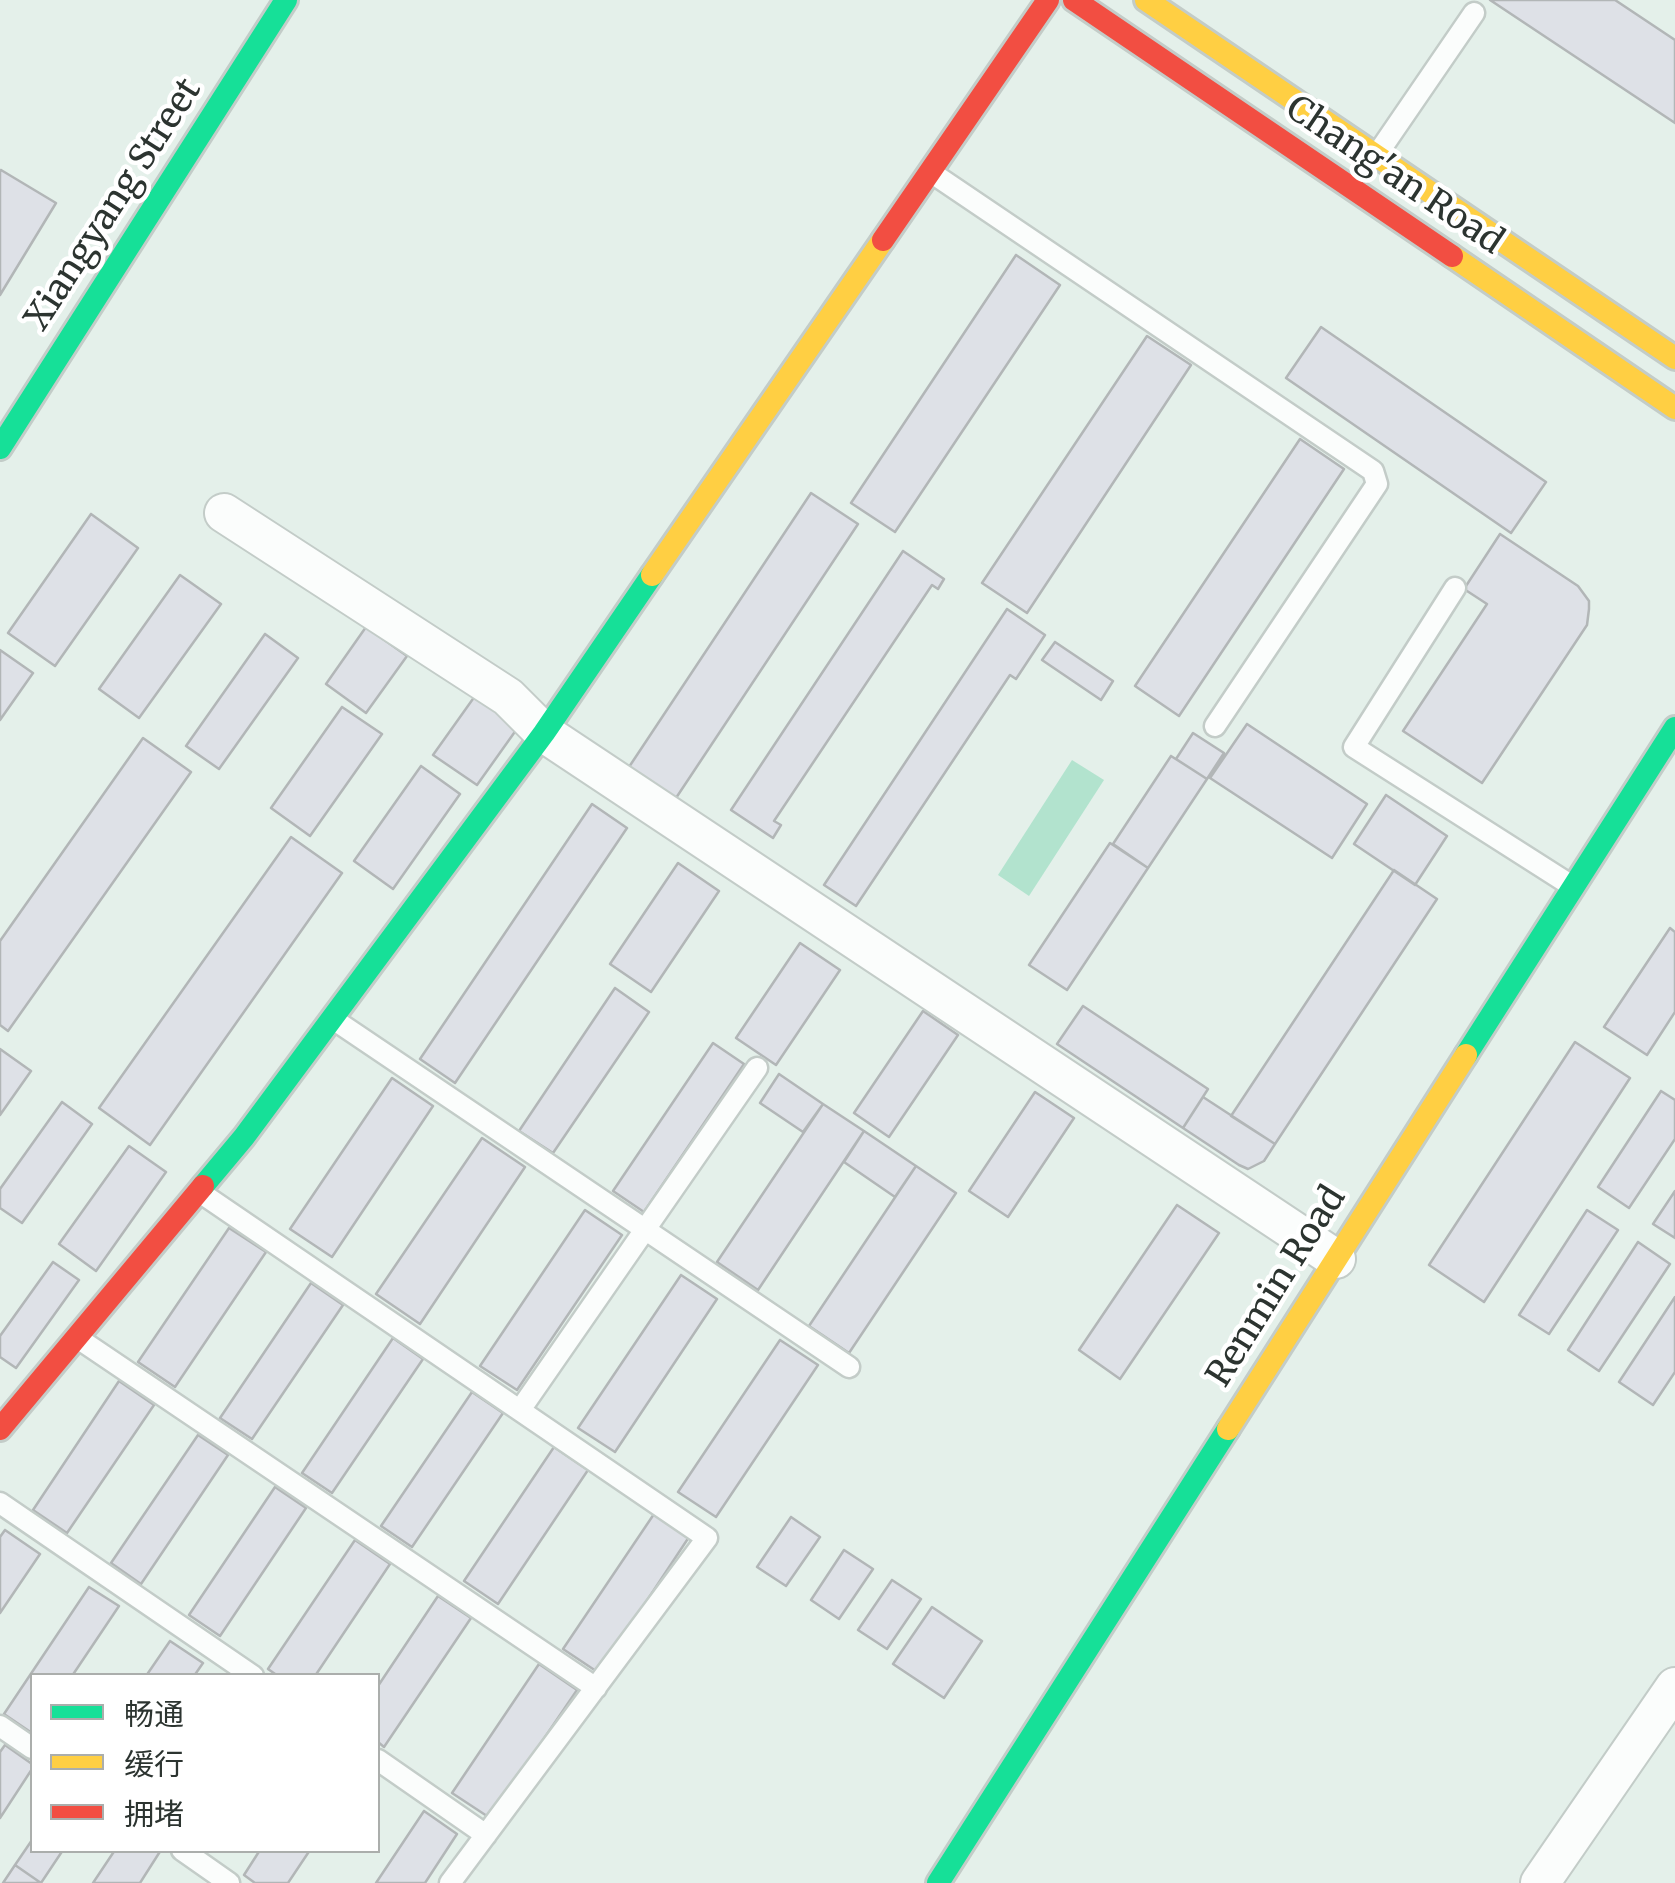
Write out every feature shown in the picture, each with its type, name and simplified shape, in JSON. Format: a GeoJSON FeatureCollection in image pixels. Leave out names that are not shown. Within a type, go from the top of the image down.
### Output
{"type":"FeatureCollection","features":[{"type":"Feature","properties":{"kind":"main road","name":"Xiangyang Street"},"geometry":{"type":"LineString","coordinates":[[0,448],[286,0]]}},
{"type":"Feature","properties":{"kind":"main road"},"geometry":{"type":"LineString","coordinates":[[0,1429],[244,1137],[544,733],[1048,0]]}},
{"type":"Feature","properties":{"kind":"main road","name":"Chang'an Road"},"geometry":{"type":"LineString","coordinates":[[1074,0],[1675,408]]}},
{"type":"Feature","properties":{"kind":"main road","name":"Chang'an Road"},"geometry":{"type":"LineString","coordinates":[[1146,0],[1675,358]]}},
{"type":"Feature","properties":{"kind":"main road","name":"Renmin Road"},"geometry":{"type":"LineString","coordinates":[[938,1883],[1675,728]]}},
{"type":"Feature","properties":{"kind":"street"},"geometry":{"type":"LineString","coordinates":[[224,513],[508,697],[544,733],[1336,1259]]}},
{"type":"Feature","properties":{"kind":"street"},"geometry":{"type":"LineString","coordinates":[[1540,1883],[1675,1687]]}},
{"type":"Feature","properties":{"kind":"lane"},"geometry":{"type":"LineString","coordinates":[[1376,156],[1474,13]]}},
{"type":"Feature","properties":{"kind":"lane"},"geometry":{"type":"LineString","coordinates":[[930,172],[1373,471],[1377,484],[1215,726]]}},
{"type":"Feature","properties":{"kind":"lane"},"geometry":{"type":"LineString","coordinates":[[1455,588],[1354,747],[1573,887]]}},
{"type":"Feature","properties":{"kind":"lane"},"geometry":{"type":"LineString","coordinates":[[332,1018],[849,1368]]}},
{"type":"Feature","properties":{"kind":"lane"},"geometry":{"type":"LineString","coordinates":[[520,1410],[757,1068]]}},
{"type":"Feature","properties":{"kind":"lane"},"geometry":{"type":"LineString","coordinates":[[199,1192],[707,1538],[450,1883]]}},
{"type":"Feature","properties":{"kind":"lane"},"geometry":{"type":"LineString","coordinates":[[77,1338],[596,1688]]}},
{"type":"Feature","properties":{"kind":"lane"},"geometry":{"type":"LineString","coordinates":[[0,1503],[249,1673]]}},
{"type":"Feature","properties":{"kind":"lane"},"geometry":{"type":"LineString","coordinates":[[0,1726],[30,1747]]}},
{"type":"Feature","properties":{"kind":"lane"},"geometry":{"type":"LineString","coordinates":[[380,1761],[486,1834]]}},
{"type":"Feature","properties":{"kind":"lane"},"geometry":{"type":"LineString","coordinates":[[186,1853],[229,1883]]}},
{"type":"Feature","properties":{"kind":"green space"},"geometry":{"type":"Polygon","coordinates":[[[1072,760],[1104,780],[1029,896],[998,875],[1072,760]]]}},
{"type":"Feature","properties":{"kind":"building"},"geometry":{"type":"Polygon","coordinates":[[[1490,0],[1615,0],[1675,40],[1675,123],[1490,0]]]}},
{"type":"Feature","properties":{"kind":"building"},"geometry":{"type":"Polygon","coordinates":[[[0,172],[56,203],[0,295],[0,172]]]}},
{"type":"Feature","properties":{"kind":"building"},"geometry":{"type":"Polygon","coordinates":[[[1016,255],[1060,285],[895,532],[851,503],[1016,255]]]}},
{"type":"Feature","properties":{"kind":"building"},"geometry":{"type":"Polygon","coordinates":[[[1321,327],[1546,482],[1511,533],[1286,378],[1321,327]]]}},
{"type":"Feature","properties":{"kind":"building"},"geometry":{"type":"Polygon","coordinates":[[[1147,336],[1191,365],[1027,613],[982,583],[1147,336]]]}},
{"type":"Feature","properties":{"kind":"building"},"geometry":{"type":"Polygon","coordinates":[[[1300,439],[1344,469],[1179,716],[1135,686],[1300,439]]]}},
{"type":"Feature","properties":{"kind":"building"},"geometry":{"type":"Polygon","coordinates":[[[811,493],[858,524],[676,798],[629,767],[811,493]]]}},
{"type":"Feature","properties":{"kind":"building"},"geometry":{"type":"Polygon","coordinates":[[[91,514],[138,548],[55,666],[8,633],[91,514]]]}},
{"type":"Feature","properties":{"kind":"building"},"geometry":{"type":"Polygon","coordinates":[[[1500,534],[1578,586],[1589,601],[1589,609],[1587,625],[1482,783],[1403,731],[1487,604],[1464,589],[1500,534]]]}},
{"type":"Feature","properties":{"kind":"building"},"geometry":{"type":"Polygon","coordinates":[[[903,551],[944,579],[938,589],[932,585],[774,821],[781,825],[773,838],[731,810],[903,551]]]}},
{"type":"Feature","properties":{"kind":"building"},"geometry":{"type":"Polygon","coordinates":[[[180,575],[221,604],[139,718],[99,689],[180,575]]]}},
{"type":"Feature","properties":{"kind":"building"},"geometry":{"type":"Polygon","coordinates":[[[1007,609],[1045,635],[1016,679],[1010,675],[856,906],[824,885],[1007,609]]]}},
{"type":"Feature","properties":{"kind":"building"},"geometry":{"type":"Polygon","coordinates":[[[366,627],[407,656],[366,713],[326,684],[366,627]]]}},
{"type":"Feature","properties":{"kind":"building"},"geometry":{"type":"Polygon","coordinates":[[[265,634],[298,658],[219,769],[186,746],[265,634]]]}},
{"type":"Feature","properties":{"kind":"building"},"geometry":{"type":"Polygon","coordinates":[[[1055,642],[1113,681],[1101,700],[1042,660],[1055,642]]]}},
{"type":"Feature","properties":{"kind":"building"},"geometry":{"type":"Polygon","coordinates":[[[0,650],[33,673],[0,720],[0,650]]]}},
{"type":"Feature","properties":{"kind":"building"},"geometry":{"type":"Polygon","coordinates":[[[475,696],[519,726],[477,785],[433,755],[475,696]]]}},
{"type":"Feature","properties":{"kind":"building"},"geometry":{"type":"Polygon","coordinates":[[[342,707],[382,734],[310,836],[271,808],[342,707]]]}},
{"type":"Feature","properties":{"kind":"building"},"geometry":{"type":"Polygon","coordinates":[[[1247,724],[1367,804],[1332,858],[1210,778],[1247,724]]]}},
{"type":"Feature","properties":{"kind":"building"},"geometry":{"type":"Polygon","coordinates":[[[1193,733],[1224,753],[1207,779],[1176,759],[1193,733]]]}},
{"type":"Feature","properties":{"kind":"building"},"geometry":{"type":"Polygon","coordinates":[[[143,738],[191,772],[8,1031],[0,1025],[0,941],[143,738]]]}},
{"type":"Feature","properties":{"kind":"building"},"geometry":{"type":"Polygon","coordinates":[[[1171,756],[1207,779],[1148,868],[1113,844],[1171,756]]]}},
{"type":"Feature","properties":{"kind":"building"},"geometry":{"type":"Polygon","coordinates":[[[421,766],[460,794],[393,889],[354,861],[421,766]]]}},
{"type":"Feature","properties":{"kind":"building"},"geometry":{"type":"Polygon","coordinates":[[[1386,795],[1447,836],[1415,885],[1354,844],[1386,795]]]}},
{"type":"Feature","properties":{"kind":"building"},"geometry":{"type":"Polygon","coordinates":[[[592,804],[627,828],[455,1083],[420,1059],[592,804]]]}},
{"type":"Feature","properties":{"kind":"building"},"geometry":{"type":"Polygon","coordinates":[[[291,837],[342,873],[150,1145],[99,1108],[291,837]]]}},
{"type":"Feature","properties":{"kind":"building"},"geometry":{"type":"Polygon","coordinates":[[[1110,843],[1148,868],[1067,990],[1029,965],[1110,843]]]}},
{"type":"Feature","properties":{"kind":"building"},"geometry":{"type":"Polygon","coordinates":[[[678,863],[719,891],[651,992],[610,964],[678,863]]]}},
{"type":"Feature","properties":{"kind":"building"},"geometry":{"type":"Polygon","coordinates":[[[1394,870],[1437,899],[1275,1144],[1231,1116],[1394,870]]]}},
{"type":"Feature","properties":{"kind":"building"},"geometry":{"type":"Polygon","coordinates":[[[1670,928],[1675,932],[1675,1012],[1647,1055],[1604,1027],[1670,928]]]}},
{"type":"Feature","properties":{"kind":"building"},"geometry":{"type":"Polygon","coordinates":[[[800,943],[840,970],[776,1065],[736,1038],[800,943]]]}},
{"type":"Feature","properties":{"kind":"building"},"geometry":{"type":"Polygon","coordinates":[[[615,988],[649,1012],[553,1153],[519,1131],[615,988]]]}},
{"type":"Feature","properties":{"kind":"building"},"geometry":{"type":"Polygon","coordinates":[[[1083,1006],[1208,1089],[1183,1128],[1057,1044],[1083,1006]]]}},
{"type":"Feature","properties":{"kind":"building"},"geometry":{"type":"Polygon","coordinates":[[[923,1011],[958,1035],[889,1137],[854,1113],[923,1011]]]}},
{"type":"Feature","properties":{"kind":"building"},"geometry":{"type":"Polygon","coordinates":[[[1575,1042],[1630,1078],[1484,1302],[1429,1265],[1575,1042]]]}},
{"type":"Feature","properties":{"kind":"building"},"geometry":{"type":"Polygon","coordinates":[[[713,1043],[744,1064],[644,1212],[613,1191],[713,1043]]]}},
{"type":"Feature","properties":{"kind":"building"},"geometry":{"type":"Polygon","coordinates":[[[0,1049],[31,1071],[0,1115],[0,1049]]]}},
{"type":"Feature","properties":{"kind":"building"},"geometry":{"type":"Polygon","coordinates":[[[779,1074],[823,1104],[803,1132],[760,1103],[779,1074]]]}},
{"type":"Feature","properties":{"kind":"building"},"geometry":{"type":"Polygon","coordinates":[[[392,1078],[433,1106],[332,1257],[290,1229],[392,1078]]]}},
{"type":"Feature","properties":{"kind":"building"},"geometry":{"type":"Polygon","coordinates":[[[1661,1091],[1675,1100],[1675,1139],[1629,1208],[1598,1187],[1661,1091]]]}},
{"type":"Feature","properties":{"kind":"building"},"geometry":{"type":"Polygon","coordinates":[[[1035,1092],[1074,1118],[1008,1217],[969,1191],[1035,1092]]]}},
{"type":"Feature","properties":{"kind":"building"},"geometry":{"type":"Polygon","coordinates":[[[1203,1097],[1275,1144],[1264,1161],[1248,1169],[1183,1128],[1203,1097]]]}},
{"type":"Feature","properties":{"kind":"building"},"geometry":{"type":"Polygon","coordinates":[[[62,1102],[92,1124],[22,1223],[0,1208],[0,1189],[62,1102]]]}},
{"type":"Feature","properties":{"kind":"building"},"geometry":{"type":"Polygon","coordinates":[[[823,1104],[864,1131],[758,1290],[717,1262],[823,1104]]]}},
{"type":"Feature","properties":{"kind":"building"},"geometry":{"type":"Polygon","coordinates":[[[864,1131],[916,1166],[895,1197],[844,1162],[864,1131]]]}},
{"type":"Feature","properties":{"kind":"building"},"geometry":{"type":"Polygon","coordinates":[[[482,1138],[525,1167],[420,1324],[376,1294],[482,1138]]]}},
{"type":"Feature","properties":{"kind":"building"},"geometry":{"type":"Polygon","coordinates":[[[129,1146],[166,1172],[96,1271],[59,1244],[129,1146]]]}},
{"type":"Feature","properties":{"kind":"building"},"geometry":{"type":"Polygon","coordinates":[[[916,1166],[956,1193],[849,1353],[809,1326],[916,1166]]]}},
{"type":"Feature","properties":{"kind":"building"},"geometry":{"type":"Polygon","coordinates":[[[1675,1191],[1675,1238],[1653,1224],[1675,1191]]]}},
{"type":"Feature","properties":{"kind":"building"},"geometry":{"type":"Polygon","coordinates":[[[1177,1205],[1219,1233],[1120,1379],[1079,1350],[1177,1205]]]}},
{"type":"Feature","properties":{"kind":"building"},"geometry":{"type":"Polygon","coordinates":[[[585,1210],[622,1235],[517,1390],[480,1366],[585,1210]]]}},
{"type":"Feature","properties":{"kind":"building"},"geometry":{"type":"Polygon","coordinates":[[[1587,1210],[1618,1230],[1549,1334],[1519,1315],[1587,1210]]]}},
{"type":"Feature","properties":{"kind":"building"},"geometry":{"type":"Polygon","coordinates":[[[229,1228],[266,1252],[175,1387],[138,1362],[229,1228]]]}},
{"type":"Feature","properties":{"kind":"building"},"geometry":{"type":"Polygon","coordinates":[[[1638,1242],[1670,1264],[1599,1371],[1568,1350],[1638,1242]]]}},
{"type":"Feature","properties":{"kind":"building"},"geometry":{"type":"Polygon","coordinates":[[[53,1262],[79,1280],[16,1368],[0,1357],[0,1336],[53,1262]]]}},
{"type":"Feature","properties":{"kind":"building"},"geometry":{"type":"Polygon","coordinates":[[[681,1275],[717,1299],[615,1452],[578,1428],[681,1275]]]}},
{"type":"Feature","properties":{"kind":"building"},"geometry":{"type":"Polygon","coordinates":[[[311,1283],[343,1305],[252,1439],[220,1418],[311,1283]]]}},
{"type":"Feature","properties":{"kind":"building"},"geometry":{"type":"Polygon","coordinates":[[[1675,1297],[1675,1372],[1653,1405],[1619,1382],[1675,1297]]]}},
{"type":"Feature","properties":{"kind":"building"},"geometry":{"type":"Polygon","coordinates":[[[393,1338],[423,1359],[332,1493],[302,1473],[393,1338]]]}},
{"type":"Feature","properties":{"kind":"building"},"geometry":{"type":"Polygon","coordinates":[[[780,1340],[818,1365],[716,1517],[678,1492],[780,1340]]]}},
{"type":"Feature","properties":{"kind":"building"},"geometry":{"type":"Polygon","coordinates":[[[119,1381],[154,1405],[67,1533],[33,1510],[119,1381]]]}},
{"type":"Feature","properties":{"kind":"building"},"geometry":{"type":"Polygon","coordinates":[[[472,1392],[503,1413],[412,1547],[381,1526],[472,1392]]]}},
{"type":"Feature","properties":{"kind":"building"},"geometry":{"type":"Polygon","coordinates":[[[198,1435],[228,1455],[141,1584],[111,1563],[198,1435]]]}},
{"type":"Feature","properties":{"kind":"building"},"geometry":{"type":"Polygon","coordinates":[[[554,1447],[588,1470],[498,1604],[464,1581],[554,1447]]]}},
{"type":"Feature","properties":{"kind":"building"},"geometry":{"type":"Polygon","coordinates":[[[275,1487],[306,1508],[220,1636],[189,1615],[275,1487]]]}},
{"type":"Feature","properties":{"kind":"building"},"geometry":{"type":"Polygon","coordinates":[[[654,1514],[689,1537],[599,1673],[563,1649],[654,1514]]]}},
{"type":"Feature","properties":{"kind":"building"},"geometry":{"type":"Polygon","coordinates":[[[791,1517],[820,1537],[786,1586],[757,1567],[791,1517]]]}},
{"type":"Feature","properties":{"kind":"building"},"geometry":{"type":"Polygon","coordinates":[[[5,1530],[40,1554],[0,1613],[0,1537],[5,1530]]]}},
{"type":"Feature","properties":{"kind":"building"},"geometry":{"type":"Polygon","coordinates":[[[355,1540],[390,1564],[317,1673],[274,1673],[268,1669],[355,1540]]]}},
{"type":"Feature","properties":{"kind":"building"},"geometry":{"type":"Polygon","coordinates":[[[844,1550],[873,1569],[839,1619],[811,1600],[844,1550]]]}},
{"type":"Feature","properties":{"kind":"building"},"geometry":{"type":"Polygon","coordinates":[[[892,1580],[921,1599],[887,1649],[858,1630],[892,1580]]]}},
{"type":"Feature","properties":{"kind":"building"},"geometry":{"type":"Polygon","coordinates":[[[89,1587],[119,1606],[74,1673],[31,1673],[89,1587]]]}},
{"type":"Feature","properties":{"kind":"building"},"geometry":{"type":"Polygon","coordinates":[[[438,1596],[471,1618],[384,1747],[380,1744],[380,1683],[438,1596]]]}},
{"type":"Feature","properties":{"kind":"building"},"geometry":{"type":"Polygon","coordinates":[[[932,1607],[982,1641],[944,1698],[893,1664],[932,1607]]]}},
{"type":"Feature","properties":{"kind":"building"},"geometry":{"type":"Polygon","coordinates":[[[170,1641],[203,1663],[196,1673],[148,1673],[170,1641]]]}},
{"type":"Feature","properties":{"kind":"building"},"geometry":{"type":"Polygon","coordinates":[[[539,1664],[577,1690],[490,1818],[452,1793],[539,1664]]]}},
{"type":"Feature","properties":{"kind":"building"},"geometry":{"type":"Polygon","coordinates":[[[30,1675],[30,1732],[4,1714],[30,1675]]]}},
{"type":"Feature","properties":{"kind":"building"},"geometry":{"type":"Polygon","coordinates":[[[5,1745],[30,1763],[30,1772],[0,1818],[0,1752],[5,1745]]]}},
{"type":"Feature","properties":{"kind":"building"},"geometry":{"type":"Polygon","coordinates":[[[424,1811],[457,1834],[425,1883],[376,1883],[424,1811]]]}},
{"type":"Feature","properties":{"kind":"building"},"geometry":{"type":"Polygon","coordinates":[[[30,1843],[30,1853],[61,1853],[41,1883],[15,1865],[30,1843]]]}},
{"type":"Feature","properties":{"kind":"building"},"geometry":{"type":"Polygon","coordinates":[[[113,1853],[159,1853],[140,1883],[93,1883],[113,1853]]]}},
{"type":"Feature","properties":{"kind":"building"},"geometry":{"type":"Polygon","coordinates":[[[258,1853],[308,1853],[288,1883],[255,1883],[244,1875],[258,1853]]]}},
{"type":"Feature","properties":{"kind":"building"},"geometry":{"type":"Polygon","coordinates":[[[15,1865],[41,1883],[3,1883],[15,1865]]]}},
{"type":"Feature","properties":{"kind":"traffic: fast"},"geometry":{"type":"LineString","coordinates":[[0,448],[286,0]]}},
{"type":"Feature","properties":{"kind":"traffic: fast"},"geometry":{"type":"LineString","coordinates":[[203,1186],[244,1137],[544,733],[652,575]]}},
{"type":"Feature","properties":{"kind":"traffic: fast"},"geometry":{"type":"LineString","coordinates":[[1466,1055],[1675,728]]}},
{"type":"Feature","properties":{"kind":"traffic: fast"},"geometry":{"type":"LineString","coordinates":[[938,1883],[1228,1429]]}},
{"type":"Feature","properties":{"kind":"traffic: slow"},"geometry":{"type":"LineString","coordinates":[[1146,0],[1675,358]]}},
{"type":"Feature","properties":{"kind":"traffic: slow"},"geometry":{"type":"LineString","coordinates":[[652,575],[883,240]]}},
{"type":"Feature","properties":{"kind":"traffic: slow"},"geometry":{"type":"LineString","coordinates":[[1452,256],[1675,408]]}},
{"type":"Feature","properties":{"kind":"traffic: slow"},"geometry":{"type":"LineString","coordinates":[[1228,1429],[1466,1055]]}},
{"type":"Feature","properties":{"kind":"traffic: jam"},"geometry":{"type":"LineString","coordinates":[[883,240],[1048,0]]}},
{"type":"Feature","properties":{"kind":"traffic: jam"},"geometry":{"type":"LineString","coordinates":[[1074,0],[1452,256]]}},
{"type":"Feature","properties":{"kind":"traffic: jam"},"geometry":{"type":"LineString","coordinates":[[0,1429],[203,1186]]}}]}
